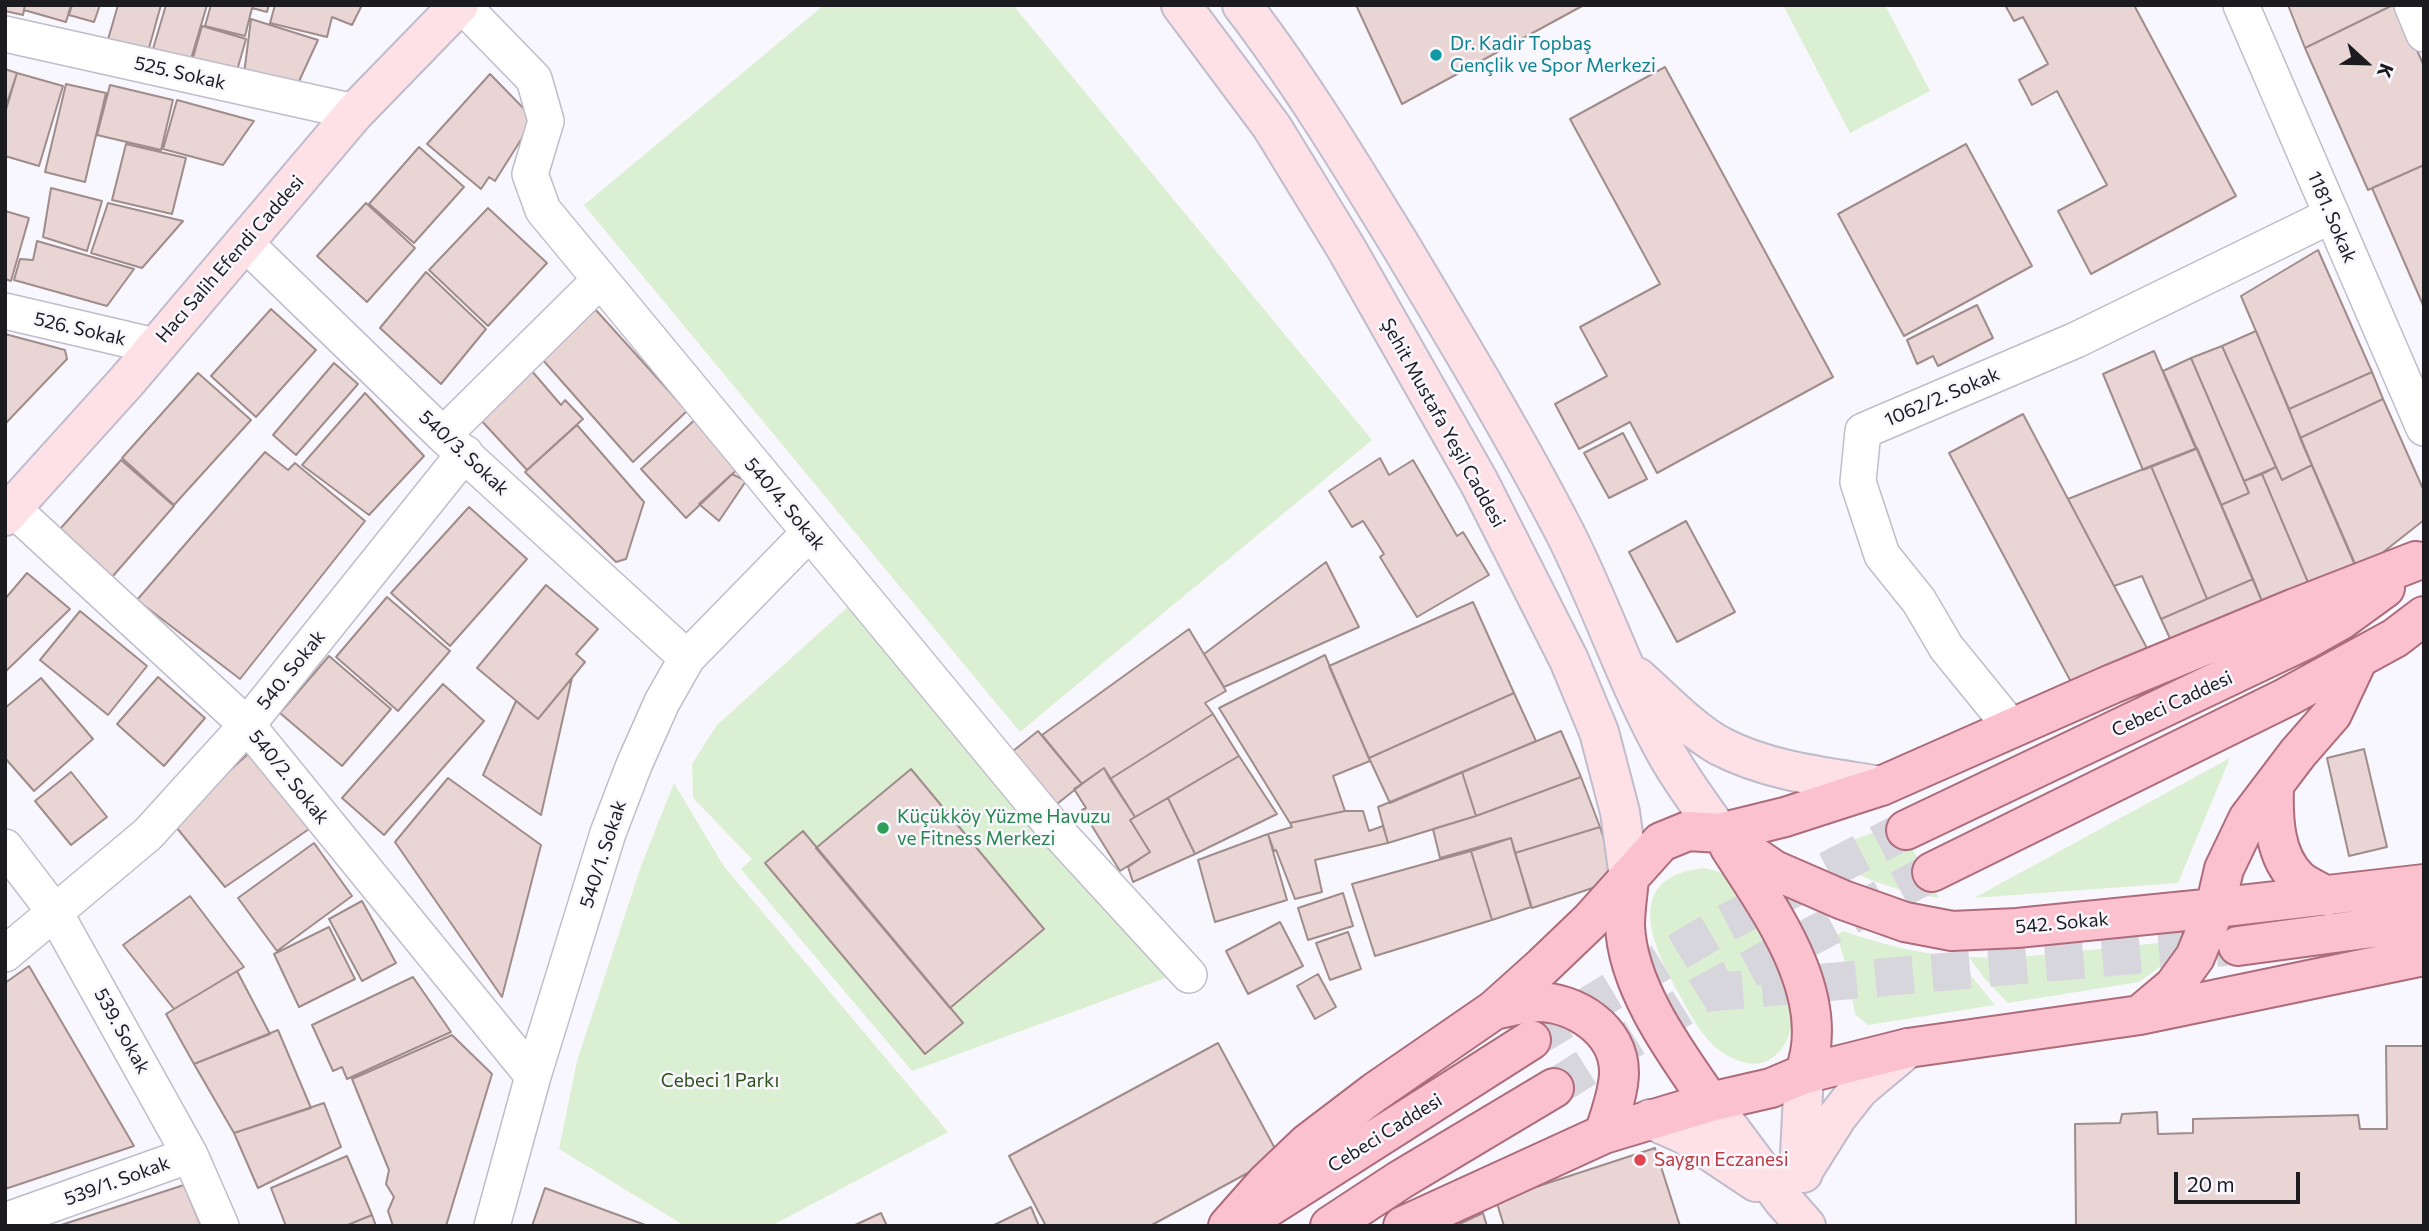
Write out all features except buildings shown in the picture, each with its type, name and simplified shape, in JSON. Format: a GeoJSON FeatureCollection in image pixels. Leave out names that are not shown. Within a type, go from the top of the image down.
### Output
{"type":"FeatureCollection","features":[{"type":"Feature","properties":{"kind":"main road","name":"Hacı Salih Efendi Caddesi"},"geometry":{"type":"LineString","coordinates":[[9,512],[245,243],[355,112],[461,5]]}},
{"type":"Feature","properties":{"kind":"main road","name":"Şehit Mustafa Yeşil Caddesi"},"geometry":{"type":"LineString","coordinates":[[1181,5],[1272,127],[1346,248],[1479,482],[1569,660],[1599,732],[1620,812],[1629,877]]}},
{"type":"Feature","properties":{"kind":"main road"},"geometry":{"type":"LineString","coordinates":[[1242,5],[1282,57],[1335,139],[1516,441],[1571,546],[1664,750],[1720,832],[1775,921],[1804,982],[1812,1010],[1813,1035],[1810,1058],[1804,1073],[1797,1199]]}},
{"type":"Feature","properties":{"kind":"main road"},"geometry":{"type":"LineString","coordinates":[[1228,1226],[1266,1183],[1308,1143],[1494,1010],[1590,921],[1661,842],[1688,831],[1720,832],[1785,817],[1881,786],[2011,727],[2420,558]]}},
{"type":"Feature","properties":{"kind":"main road","name":"Cebeci Caddesi"},"geometry":{"type":"LineString","coordinates":[[1906,830],[2307,639],[2380,593],[2420,558]]}},
{"type":"Feature","properties":{"kind":"main road"},"geometry":{"type":"LineString","coordinates":[[1932,872],[2357,661],[2424,616]]}},
{"type":"Feature","properties":{"kind":"main road"},"geometry":{"type":"LineString","coordinates":[[2140,1015],[2174,986],[2195,957],[2215,908],[2224,870],[2248,819],[2298,753],[2332,714],[2357,661]]}},
{"type":"Feature","properties":{"kind":"main road"},"geometry":{"type":"LineString","coordinates":[[1625,666],[1718,745],[1790,771],[1881,786]]}},
{"type":"Feature","properties":{"kind":"main road"},"geometry":{"type":"LineString","coordinates":[[2274,787],[2273,811],[2278,845],[2288,867],[2300,881],[2327,896]]}},
{"type":"Feature","properties":{"kind":"main road","name":"542. Sokak"},"geometry":{"type":"LineString","coordinates":[[1720,832],[1774,870],[1843,900],[1905,922],[1952,931],[2017,928],[2424,884]]}},
{"type":"Feature","properties":{"kind":"main road"},"geometry":{"type":"LineString","coordinates":[[1629,877],[1625,926],[1633,963],[1648,1003],[1670,1043],[1710,1102],[1797,1199]]}},
{"type":"Feature","properties":{"kind":"main road"},"geometry":{"type":"LineString","coordinates":[[2238,946],[2424,921]]}},
{"type":"Feature","properties":{"kind":"main road"},"geometry":{"type":"LineString","coordinates":[[1403,1226],[1604,1135],[1710,1102],[1771,1088],[1804,1073],[1908,1048],[2140,1015],[2424,956]]}},
{"type":"Feature","properties":{"kind":"main road"},"geometry":{"type":"LineString","coordinates":[[1494,1010],[1536,1002],[1555,1004],[1580,1012],[1601,1029],[1616,1055],[1619,1073],[1613,1107],[1604,1135]]}},
{"type":"Feature","properties":{"kind":"main road","name":"Cebeci Caddesi"},"geometry":{"type":"LineString","coordinates":[[1240,1226],[1531,1040]]}},
{"type":"Feature","properties":{"kind":"main road"},"geometry":{"type":"LineString","coordinates":[[1797,1199],[1829,1128],[1859,1089],[1908,1048]]}},
{"type":"Feature","properties":{"kind":"main road"},"geometry":{"type":"LineString","coordinates":[[1330,1226],[1400,1180],[1555,1088]]}},
{"type":"Feature","properties":{"kind":"main road"},"geometry":{"type":"LineString","coordinates":[[1650,1119],[1695,1140],[1797,1199],[1809,1202],[1817,1226]]}},
{"type":"Feature","properties":{"kind":"street","name":"540/4. Sokak"},"geometry":{"type":"LineString","coordinates":[[461,5],[534,79],[546,121],[530,174],[542,210],[1055,829],[1189,975]]}},
{"type":"Feature","properties":{"kind":"street","name":"1181. Sokak"},"geometry":{"type":"LineString","coordinates":[[2241,5],[2424,428]]}},
{"type":"Feature","properties":{"kind":"street"},"geometry":{"type":"LineString","coordinates":[[2412,5],[2424,34]]}},
{"type":"Feature","properties":{"kind":"street","name":"525. Sokak"},"geometry":{"type":"LineString","coordinates":[[5,34],[355,112]]}},
{"type":"Feature","properties":{"kind":"street","name":"1062/2. Sokak"},"geometry":{"type":"LineString","coordinates":[[2011,727],[1946,647],[1919,601],[1882,555],[1858,482],[1863,430],[2076,340],[2332,215]]}},
{"type":"Feature","properties":{"kind":"street","name":"540/3. Sokak"},"geometry":{"type":"LineString","coordinates":[[245,243],[454,444],[687,658]]}},
{"type":"Feature","properties":{"kind":"street","name":"540. Sokak"},"geometry":{"type":"LineString","coordinates":[[5,954],[148,834],[247,725],[454,444],[599,281]]}},
{"type":"Feature","properties":{"kind":"street","name":"526. Sokak"},"geometry":{"type":"LineString","coordinates":[[5,311],[155,346]]}},
{"type":"Feature","properties":{"kind":"street","name":"540/2. Sokak"},"geometry":{"type":"LineString","coordinates":[[9,512],[247,725],[533,1076]]}},
{"type":"Feature","properties":{"kind":"street","name":"540/1. Sokak"},"geometry":{"type":"LineString","coordinates":[[492,1226],[533,1076],[608,833],[651,727],[687,658],[809,533]]}},
{"type":"Feature","properties":{"kind":"street","name":"539. Sokak"},"geometry":{"type":"LineString","coordinates":[[5,847],[54,911],[190,1155],[221,1226]]}},
{"type":"Feature","properties":{"kind":"street","name":"539/1. Sokak"},"geometry":{"type":"LineString","coordinates":[[5,1221],[190,1155]]}},
{"type":"Feature","properties":{"kind":"green space"},"geometry":{"type":"Polygon","coordinates":[[[824,5],[1013,5],[1372,440],[1020,732],[584,205],[824,5]]]}},
{"type":"Feature","properties":{"kind":"green space"},"geometry":{"type":"Polygon","coordinates":[[[1783,5],[1885,5],[1930,91],[1850,133],[1783,5]]]}},
{"type":"Feature","properties":{"kind":"green space","name":"Küçükköy Yüzme Havuzu ve Fitness Merkezi"},"geometry":{"type":"Polygon","coordinates":[[[850,605],[1171,976],[912,1071],[741,869],[752,859],[693,798],[692,764],[717,725],[850,605]]]}},
{"type":"Feature","properties":{"kind":"green space"},"geometry":{"type":"Polygon","coordinates":[[[2230,758],[2178,883],[1974,898],[2230,758]]]}},
{"type":"Feature","properties":{"kind":"green space","name":"Cebeci 1 Parkı"},"geometry":{"type":"Polygon","coordinates":[[[674,783],[723,865],[948,1132],[771,1226],[685,1226],[559,1149],[577,1061],[641,866],[674,783]]]}},
{"type":"Feature","properties":{"kind":"green space"},"geometry":{"type":"Polygon","coordinates":[[[1897,820],[1939,898],[1882,884],[1855,873],[1830,858],[1833,847],[1880,830],[1897,820]]]}},
{"type":"Feature","properties":{"kind":"green space"},"geometry":{"type":"Polygon","coordinates":[[[1704,868],[1723,874],[1739,886],[1792,991],[1794,1010],[1788,1037],[1779,1052],[1766,1062],[1752,1064],[1738,1061],[1719,1050],[1707,1038],[1669,975],[1653,936],[1650,917],[1652,899],[1661,885],[1678,874],[1704,868]]]}},
{"type":"Feature","properties":{"kind":"green space"},"geometry":{"type":"Polygon","coordinates":[[[1843,931],[1899,947],[1956,957],[1995,1005],[1868,1025],[1855,1014],[1837,935],[1843,931]]]}},
{"type":"Feature","properties":{"kind":"green space"},"geometry":{"type":"Polygon","coordinates":[[[2169,942],[2167,956],[2161,966],[2139,982],[2008,1003],[1984,978],[1969,957],[2009,958],[2169,942]]]}},
{"type":"Feature","properties":{"kind":"tunnel"},"geometry":{"type":"LineString","coordinates":[[1531,1040],[1726,923],[1906,830]]}},
{"type":"Feature","properties":{"kind":"tunnel"},"geometry":{"type":"LineString","coordinates":[[1554,1088],[1705,993],[1932,872]]}},
{"type":"Feature","properties":{"kind":"tunnel"},"geometry":{"type":"LineString","coordinates":[[1705,993],[2226,947]]}},
{"type":"Feature","properties":{"kind":"place","name":"Dr. Kadir Topbaş Gençlik ve Spor Merkezi"},"geometry":{"type":"Point","coordinates":[1436,55]}},
{"type":"Feature","properties":{"kind":"place","name":"Küçükköy Yüzme Havuzu ve Fitness Merkezi"},"geometry":{"type":"Point","coordinates":[883,828]}},
{"type":"Feature","properties":{"kind":"place","name":"Saygın Eczanesi"},"geometry":{"type":"Point","coordinates":[1640,1160]}}]}
